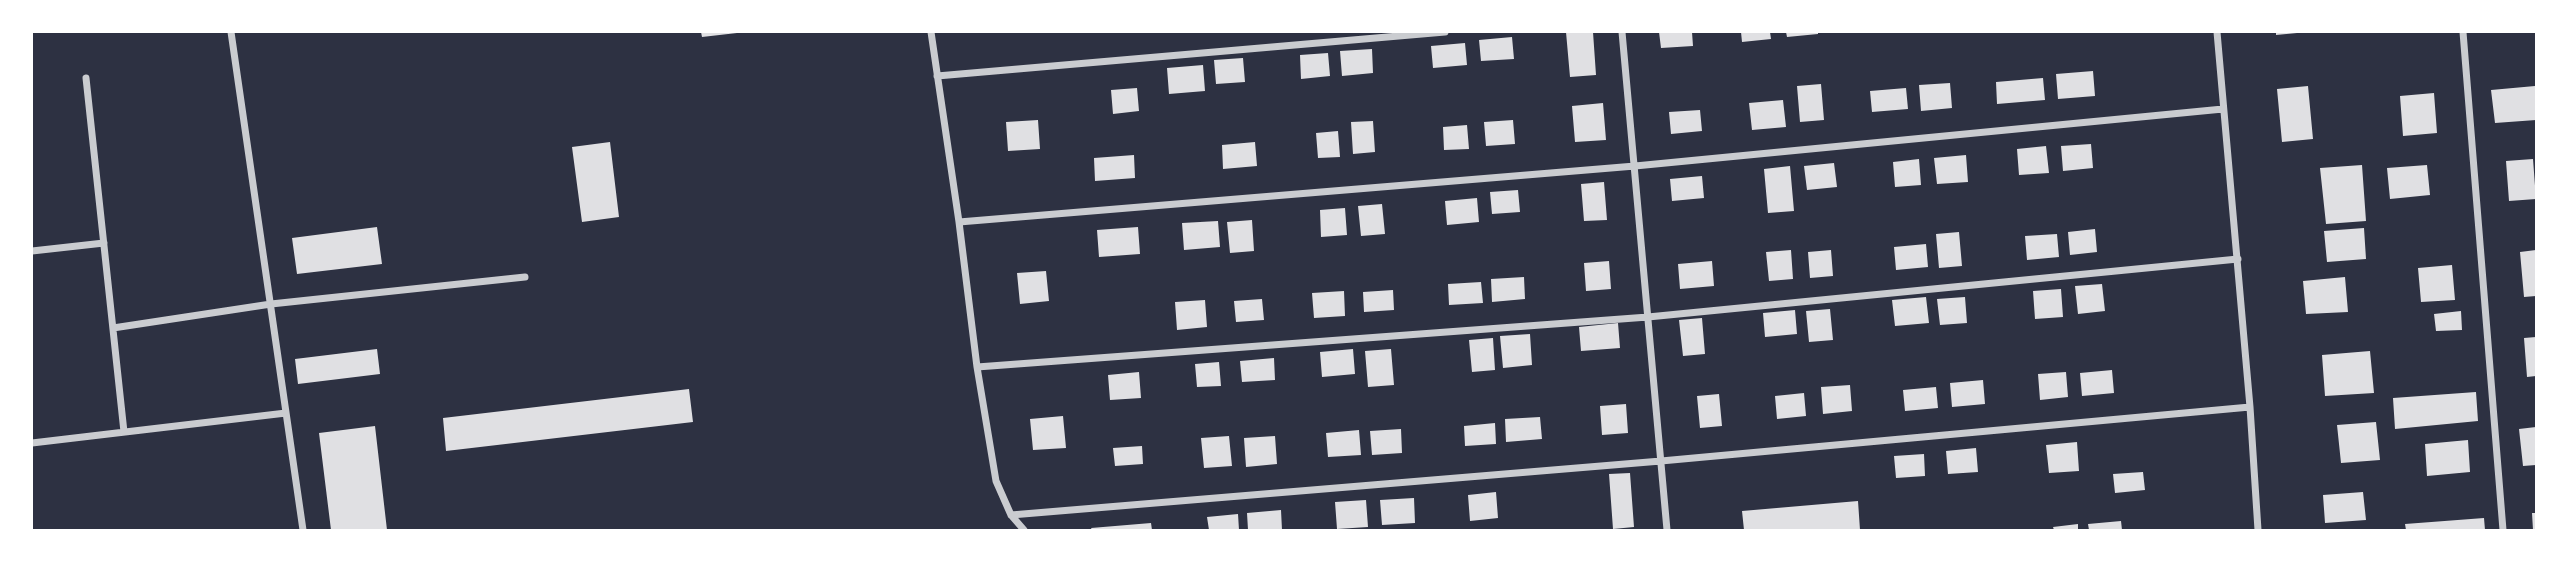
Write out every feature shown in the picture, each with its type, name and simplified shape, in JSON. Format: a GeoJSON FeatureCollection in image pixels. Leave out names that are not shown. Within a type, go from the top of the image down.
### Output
{"type":"FeatureCollection","features":[{"type":"Feature","properties":{"kind":"street"},"geometry":{"type":"LineString","coordinates":[[231,32],[303,530]]}},
{"type":"Feature","properties":{"kind":"street"},"geometry":{"type":"LineString","coordinates":[[931,32],[977,367],[996,481],[1011,515],[1024,530]]}},
{"type":"Feature","properties":{"kind":"street"},"geometry":{"type":"LineString","coordinates":[[937,76],[1445,32]]}},
{"type":"Feature","properties":{"kind":"street"},"geometry":{"type":"LineString","coordinates":[[1622,32],[1667,530]]}},
{"type":"Feature","properties":{"kind":"street"},"geometry":{"type":"LineString","coordinates":[[2217,32],[2238,259],[2258,530]]}},
{"type":"Feature","properties":{"kind":"street"},"geometry":{"type":"LineString","coordinates":[[2463,32],[2503,530]]}},
{"type":"Feature","properties":{"kind":"street"},"geometry":{"type":"LineString","coordinates":[[86,78],[124,432]]}},
{"type":"Feature","properties":{"kind":"street"},"geometry":{"type":"LineString","coordinates":[[959,222],[1635,166],[2223,109]]}},
{"type":"Feature","properties":{"kind":"street"},"geometry":{"type":"LineString","coordinates":[[32,251],[104,243]]}},
{"type":"Feature","properties":{"kind":"street"},"geometry":{"type":"LineString","coordinates":[[977,367],[1648,317],[2238,259]]}},
{"type":"Feature","properties":{"kind":"street"},"geometry":{"type":"LineString","coordinates":[[113,328],[271,304],[526,277]]}},
{"type":"Feature","properties":{"kind":"street"},"geometry":{"type":"LineString","coordinates":[[1011,515],[1661,461],[2250,407]]}},
{"type":"Feature","properties":{"kind":"street"},"geometry":{"type":"LineString","coordinates":[[32,443],[286,413]]}},
{"type":"Feature","properties":{"kind":"building"},"geometry":{"type":"Polygon","coordinates":[[[701,32],[737,32],[737,33],[702,37],[701,32]]]}},
{"type":"Feature","properties":{"kind":"building"},"geometry":{"type":"Polygon","coordinates":[[[1566,32],[1593,32],[1596,75],[1570,77],[1566,32]]]}},
{"type":"Feature","properties":{"kind":"building"},"geometry":{"type":"Polygon","coordinates":[[[1659,32],[1692,32],[1693,46],[1661,48],[1659,32]]]}},
{"type":"Feature","properties":{"kind":"building"},"geometry":{"type":"Polygon","coordinates":[[[1741,32],[1770,32],[1771,39],[1742,42],[1741,32]]]}},
{"type":"Feature","properties":{"kind":"building"},"geometry":{"type":"Polygon","coordinates":[[[1786,32],[1818,32],[1818,34],[1787,37],[1786,32]]]}},
{"type":"Feature","properties":{"kind":"building"},"geometry":{"type":"Polygon","coordinates":[[[2276,32],[2296,32],[2297,33],[2276,35],[2276,32]]]}},
{"type":"Feature","properties":{"kind":"building"},"geometry":{"type":"Polygon","coordinates":[[[1512,37],[1514,59],[1481,61],[1479,40],[1512,37]]]}},
{"type":"Feature","properties":{"kind":"building"},"geometry":{"type":"Polygon","coordinates":[[[1465,43],[1467,65],[1433,68],[1431,46],[1465,43]]]}},
{"type":"Feature","properties":{"kind":"building"},"geometry":{"type":"Polygon","coordinates":[[[1372,49],[1373,73],[1342,76],[1340,51],[1372,49]]]}},
{"type":"Feature","properties":{"kind":"building"},"geometry":{"type":"Polygon","coordinates":[[[1328,53],[1330,76],[1301,79],[1300,55],[1328,53]]]}},
{"type":"Feature","properties":{"kind":"building"},"geometry":{"type":"Polygon","coordinates":[[[1243,58],[1245,82],[1216,84],[1214,60],[1243,58]]]}},
{"type":"Feature","properties":{"kind":"building"},"geometry":{"type":"Polygon","coordinates":[[[1203,65],[1205,91],[1169,94],[1167,68],[1203,65]]]}},
{"type":"Feature","properties":{"kind":"building"},"geometry":{"type":"Polygon","coordinates":[[[2093,71],[2095,96],[2058,99],[2056,74],[2093,71]]]}},
{"type":"Feature","properties":{"kind":"building"},"geometry":{"type":"Polygon","coordinates":[[[2043,78],[2045,100],[1997,104],[1996,82],[2043,78]]]}},
{"type":"Feature","properties":{"kind":"building"},"geometry":{"type":"Polygon","coordinates":[[[1950,83],[1952,108],[1921,111],[1919,85],[1950,83]]]}},
{"type":"Feature","properties":{"kind":"building"},"geometry":{"type":"Polygon","coordinates":[[[1821,84],[1824,120],[1800,122],[1797,86],[1821,84]]]}},
{"type":"Feature","properties":{"kind":"building"},"geometry":{"type":"Polygon","coordinates":[[[2308,86],[2313,139],[2282,142],[2277,89],[2308,86]]]}},
{"type":"Feature","properties":{"kind":"building"},"geometry":{"type":"Polygon","coordinates":[[[2535,86],[2536,120],[2495,123],[2491,90],[2535,86]]]}},
{"type":"Feature","properties":{"kind":"building"},"geometry":{"type":"Polygon","coordinates":[[[1137,88],[1139,111],[1113,114],[1111,90],[1137,88]]]}},
{"type":"Feature","properties":{"kind":"building"},"geometry":{"type":"Polygon","coordinates":[[[1906,88],[1908,109],[1872,112],[1870,91],[1906,88]]]}},
{"type":"Feature","properties":{"kind":"building"},"geometry":{"type":"Polygon","coordinates":[[[2434,93],[2437,133],[2403,136],[2400,96],[2434,93]]]}},
{"type":"Feature","properties":{"kind":"building"},"geometry":{"type":"Polygon","coordinates":[[[1783,100],[1786,127],[1752,130],[1749,103],[1783,100]]]}},
{"type":"Feature","properties":{"kind":"building"},"geometry":{"type":"Polygon","coordinates":[[[1603,103],[1606,140],[1575,142],[1572,106],[1603,103]]]}},
{"type":"Feature","properties":{"kind":"building"},"geometry":{"type":"Polygon","coordinates":[[[1700,110],[1702,131],[1671,134],[1669,112],[1700,110]]]}},
{"type":"Feature","properties":{"kind":"building"},"geometry":{"type":"Polygon","coordinates":[[[1038,120],[1040,149],[1008,151],[1006,122],[1038,120]]]}},
{"type":"Feature","properties":{"kind":"building"},"geometry":{"type":"Polygon","coordinates":[[[1513,120],[1515,144],[1486,146],[1484,122],[1513,120]]]}},
{"type":"Feature","properties":{"kind":"building"},"geometry":{"type":"Polygon","coordinates":[[[1373,121],[1375,152],[1353,154],[1351,122],[1373,121]]]}},
{"type":"Feature","properties":{"kind":"building"},"geometry":{"type":"Polygon","coordinates":[[[1467,125],[1469,149],[1444,150],[1443,127],[1467,125]]]}},
{"type":"Feature","properties":{"kind":"building"},"geometry":{"type":"Polygon","coordinates":[[[1338,131],[1340,157],[1318,158],[1316,133],[1338,131]]]}},
{"type":"Feature","properties":{"kind":"building"},"geometry":{"type":"Polygon","coordinates":[[[610,142],[619,217],[582,222],[572,147],[610,142]]]}},
{"type":"Feature","properties":{"kind":"building"},"geometry":{"type":"Polygon","coordinates":[[[1255,142],[1257,166],[1223,169],[1222,145],[1255,142]]]}},
{"type":"Feature","properties":{"kind":"building"},"geometry":{"type":"Polygon","coordinates":[[[2091,144],[2093,168],[2063,171],[2061,146],[2091,144]]]}},
{"type":"Feature","properties":{"kind":"building"},"geometry":{"type":"Polygon","coordinates":[[[2046,146],[2049,173],[2019,175],[2017,149],[2046,146]]]}},
{"type":"Feature","properties":{"kind":"building"},"geometry":{"type":"Polygon","coordinates":[[[1134,155],[1135,178],[1095,181],[1094,158],[1134,155]]]}},
{"type":"Feature","properties":{"kind":"building"},"geometry":{"type":"Polygon","coordinates":[[[1966,155],[1968,182],[1937,184],[1934,158],[1966,155]]]}},
{"type":"Feature","properties":{"kind":"building"},"geometry":{"type":"Polygon","coordinates":[[[1919,159],[1921,185],[1895,187],[1893,162],[1919,159]]]}},
{"type":"Feature","properties":{"kind":"building"},"geometry":{"type":"Polygon","coordinates":[[[2533,159],[2536,199],[2509,201],[2506,161],[2533,159]]]}},
{"type":"Feature","properties":{"kind":"building"},"geometry":{"type":"Polygon","coordinates":[[[1834,163],[1837,187],[1807,190],[1804,166],[1834,163]]]}},
{"type":"Feature","properties":{"kind":"building"},"geometry":{"type":"Polygon","coordinates":[[[2362,165],[2366,221],[2326,224],[2320,168],[2362,165]]]}},
{"type":"Feature","properties":{"kind":"building"},"geometry":{"type":"Polygon","coordinates":[[[2427,165],[2430,195],[2390,199],[2387,168],[2427,165]]]}},
{"type":"Feature","properties":{"kind":"building"},"geometry":{"type":"Polygon","coordinates":[[[1790,166],[1794,211],[1768,213],[1764,169],[1790,166]]]}},
{"type":"Feature","properties":{"kind":"building"},"geometry":{"type":"Polygon","coordinates":[[[1702,176],[1704,198],[1672,201],[1670,179],[1702,176]]]}},
{"type":"Feature","properties":{"kind":"building"},"geometry":{"type":"Polygon","coordinates":[[[1604,182],[1607,220],[1584,221],[1581,184],[1604,182]]]}},
{"type":"Feature","properties":{"kind":"building"},"geometry":{"type":"Polygon","coordinates":[[[1518,190],[1520,212],[1492,214],[1490,192],[1518,190]]]}},
{"type":"Feature","properties":{"kind":"building"},"geometry":{"type":"Polygon","coordinates":[[[1477,198],[1479,222],[1447,225],[1445,201],[1477,198]]]}},
{"type":"Feature","properties":{"kind":"building"},"geometry":{"type":"Polygon","coordinates":[[[1382,204],[1385,234],[1361,236],[1358,206],[1382,204]]]}},
{"type":"Feature","properties":{"kind":"building"},"geometry":{"type":"Polygon","coordinates":[[[1345,208],[1347,235],[1321,237],[1320,210],[1345,208]]]}},
{"type":"Feature","properties":{"kind":"building"},"geometry":{"type":"Polygon","coordinates":[[[1252,220],[1254,251],[1230,253],[1227,222],[1252,220]]]}},
{"type":"Feature","properties":{"kind":"building"},"geometry":{"type":"Polygon","coordinates":[[[1218,221],[1220,247],[1184,250],[1182,223],[1218,221]]]}},
{"type":"Feature","properties":{"kind":"building"},"geometry":{"type":"Polygon","coordinates":[[[377,227],[382,264],[297,274],[292,238],[377,227]]]}},
{"type":"Feature","properties":{"kind":"building"},"geometry":{"type":"Polygon","coordinates":[[[1138,227],[1140,254],[1099,257],[1097,230],[1138,227]]]}},
{"type":"Feature","properties":{"kind":"building"},"geometry":{"type":"Polygon","coordinates":[[[2364,228],[2366,259],[2327,262],[2324,231],[2364,228]]]}},
{"type":"Feature","properties":{"kind":"building"},"geometry":{"type":"Polygon","coordinates":[[[2095,229],[2097,252],[2070,255],[2068,232],[2095,229]]]}},
{"type":"Feature","properties":{"kind":"building"},"geometry":{"type":"Polygon","coordinates":[[[1959,232],[1962,266],[1939,268],[1936,234],[1959,232]]]}},
{"type":"Feature","properties":{"kind":"building"},"geometry":{"type":"Polygon","coordinates":[[[2057,234],[2059,257],[2027,260],[2025,236],[2057,234]]]}},
{"type":"Feature","properties":{"kind":"building"},"geometry":{"type":"Polygon","coordinates":[[[1926,244],[1928,267],[1896,270],[1894,247],[1926,244]]]}},
{"type":"Feature","properties":{"kind":"building"},"geometry":{"type":"Polygon","coordinates":[[[1791,250],[1793,279],[1769,281],[1766,252],[1791,250]]]}},
{"type":"Feature","properties":{"kind":"building"},"geometry":{"type":"Polygon","coordinates":[[[1831,250],[1833,276],[1810,278],[1808,252],[1831,250]]]}},
{"type":"Feature","properties":{"kind":"building"},"geometry":{"type":"Polygon","coordinates":[[[2536,250],[2536,296],[2524,297],[2520,252],[2536,250]]]}},
{"type":"Feature","properties":{"kind":"building"},"geometry":{"type":"Polygon","coordinates":[[[1609,261],[1611,289],[1586,291],[1584,263],[1609,261]]]}},
{"type":"Feature","properties":{"kind":"building"},"geometry":{"type":"Polygon","coordinates":[[[1712,261],[1714,286],[1680,289],[1678,264],[1712,261]]]}},
{"type":"Feature","properties":{"kind":"building"},"geometry":{"type":"Polygon","coordinates":[[[2452,265],[2455,300],[2421,302],[2418,268],[2452,265]]]}},
{"type":"Feature","properties":{"kind":"building"},"geometry":{"type":"Polygon","coordinates":[[[1046,271],[1049,301],[1020,304],[1017,273],[1046,271]]]}},
{"type":"Feature","properties":{"kind":"building"},"geometry":{"type":"Polygon","coordinates":[[[1524,277],[1525,299],[1492,302],[1491,279],[1524,277]]]}},
{"type":"Feature","properties":{"kind":"building"},"geometry":{"type":"Polygon","coordinates":[[[2345,277],[2348,312],[2306,314],[2303,281],[2345,277]]]}},
{"type":"Feature","properties":{"kind":"building"},"geometry":{"type":"Polygon","coordinates":[[[1481,282],[1483,303],[1449,305],[1448,284],[1481,282]]]}},
{"type":"Feature","properties":{"kind":"building"},"geometry":{"type":"Polygon","coordinates":[[[2102,284],[2105,311],[2078,314],[2075,286],[2102,284]]]}},
{"type":"Feature","properties":{"kind":"building"},"geometry":{"type":"Polygon","coordinates":[[[2061,289],[2063,317],[2035,319],[2033,291],[2061,289]]]}},
{"type":"Feature","properties":{"kind":"building"},"geometry":{"type":"Polygon","coordinates":[[[1393,290],[1394,310],[1364,312],[1363,292],[1393,290]]]}},
{"type":"Feature","properties":{"kind":"building"},"geometry":{"type":"Polygon","coordinates":[[[1344,291],[1345,316],[1314,318],[1312,293],[1344,291]]]}},
{"type":"Feature","properties":{"kind":"building"},"geometry":{"type":"Polygon","coordinates":[[[1926,297],[1929,323],[1895,326],[1892,300],[1926,297]]]}},
{"type":"Feature","properties":{"kind":"building"},"geometry":{"type":"Polygon","coordinates":[[[1965,297],[1967,323],[1940,325],[1937,299],[1965,297]]]}},
{"type":"Feature","properties":{"kind":"building"},"geometry":{"type":"Polygon","coordinates":[[[1262,299],[1264,320],[1236,322],[1234,301],[1262,299]]]}},
{"type":"Feature","properties":{"kind":"building"},"geometry":{"type":"Polygon","coordinates":[[[1205,300],[1207,327],[1177,330],[1175,302],[1205,300]]]}},
{"type":"Feature","properties":{"kind":"building"},"geometry":{"type":"Polygon","coordinates":[[[1830,309],[1833,340],[1809,342],[1806,311],[1830,309]]]}},
{"type":"Feature","properties":{"kind":"building"},"geometry":{"type":"Polygon","coordinates":[[[1795,310],[1797,334],[1765,337],[1763,313],[1795,310]]]}},
{"type":"Feature","properties":{"kind":"building"},"geometry":{"type":"Polygon","coordinates":[[[2461,311],[2462,330],[2436,331],[2434,314],[2461,311]]]}},
{"type":"Feature","properties":{"kind":"building"},"geometry":{"type":"Polygon","coordinates":[[[1702,318],[1705,354],[1683,356],[1679,320],[1702,318]]]}},
{"type":"Feature","properties":{"kind":"building"},"geometry":{"type":"Polygon","coordinates":[[[1618,323],[1620,348],[1581,351],[1579,327],[1618,323]]]}},
{"type":"Feature","properties":{"kind":"building"},"geometry":{"type":"Polygon","coordinates":[[[1530,334],[1532,365],[1503,368],[1500,336],[1530,334]]]}},
{"type":"Feature","properties":{"kind":"building"},"geometry":{"type":"Polygon","coordinates":[[[2536,337],[2536,376],[2527,377],[2524,338],[2536,337]]]}},
{"type":"Feature","properties":{"kind":"building"},"geometry":{"type":"Polygon","coordinates":[[[1493,338],[1495,370],[1472,372],[1469,340],[1493,338]]]}},
{"type":"Feature","properties":{"kind":"building"},"geometry":{"type":"Polygon","coordinates":[[[377,349],[380,374],[298,384],[295,359],[377,349]]]}},
{"type":"Feature","properties":{"kind":"building"},"geometry":{"type":"Polygon","coordinates":[[[1353,349],[1355,374],[1322,377],[1320,352],[1353,349]]]}},
{"type":"Feature","properties":{"kind":"building"},"geometry":{"type":"Polygon","coordinates":[[[1391,349],[1394,385],[1368,387],[1365,351],[1391,349]]]}},
{"type":"Feature","properties":{"kind":"building"},"geometry":{"type":"Polygon","coordinates":[[[2370,351],[2374,393],[2325,396],[2322,355],[2370,351]]]}},
{"type":"Feature","properties":{"kind":"building"},"geometry":{"type":"Polygon","coordinates":[[[1274,358],[1275,380],[1242,382],[1240,361],[1274,358]]]}},
{"type":"Feature","properties":{"kind":"building"},"geometry":{"type":"Polygon","coordinates":[[[1219,362],[1221,386],[1197,387],[1195,364],[1219,362]]]}},
{"type":"Feature","properties":{"kind":"building"},"geometry":{"type":"Polygon","coordinates":[[[2112,370],[2114,393],[2082,396],[2080,373],[2112,370]]]}},
{"type":"Feature","properties":{"kind":"building"},"geometry":{"type":"Polygon","coordinates":[[[1139,372],[1141,398],[1110,400],[1108,375],[1139,372]]]}},
{"type":"Feature","properties":{"kind":"building"},"geometry":{"type":"Polygon","coordinates":[[[2066,372],[2068,397],[2040,400],[2038,374],[2066,372]]]}},
{"type":"Feature","properties":{"kind":"building"},"geometry":{"type":"Polygon","coordinates":[[[1983,380],[1985,404],[1952,407],[1950,383],[1983,380]]]}},
{"type":"Feature","properties":{"kind":"building"},"geometry":{"type":"Polygon","coordinates":[[[1850,385],[1852,411],[1823,414],[1821,387],[1850,385]]]}},
{"type":"Feature","properties":{"kind":"building"},"geometry":{"type":"Polygon","coordinates":[[[1936,387],[1938,408],[1905,411],[1903,390],[1936,387]]]}},
{"type":"Feature","properties":{"kind":"building"},"geometry":{"type":"Polygon","coordinates":[[[689,389],[693,422],[446,451],[443,418],[689,389]]]}},
{"type":"Feature","properties":{"kind":"building"},"geometry":{"type":"Polygon","coordinates":[[[2476,392],[2478,421],[2395,429],[2393,398],[2476,392]]]}},
{"type":"Feature","properties":{"kind":"building"},"geometry":{"type":"Polygon","coordinates":[[[1804,393],[1806,416],[1777,419],[1775,396],[1804,393]]]}},
{"type":"Feature","properties":{"kind":"building"},"geometry":{"type":"Polygon","coordinates":[[[1719,394],[1722,426],[1700,428],[1697,396],[1719,394]]]}},
{"type":"Feature","properties":{"kind":"building"},"geometry":{"type":"Polygon","coordinates":[[[1626,404],[1628,433],[1602,435],[1600,406],[1626,404]]]}},
{"type":"Feature","properties":{"kind":"building"},"geometry":{"type":"Polygon","coordinates":[[[1063,416],[1066,448],[1033,450],[1030,419],[1063,416]]]}},
{"type":"Feature","properties":{"kind":"building"},"geometry":{"type":"Polygon","coordinates":[[[1540,417],[1542,439],[1506,442],[1505,419],[1540,417]]]}},
{"type":"Feature","properties":{"kind":"building"},"geometry":{"type":"Polygon","coordinates":[[[2376,422],[2380,460],[2341,463],[2337,425],[2376,422]]]}},
{"type":"Feature","properties":{"kind":"building"},"geometry":{"type":"Polygon","coordinates":[[[1495,423],[1496,444],[1465,446],[1464,426],[1495,423]]]}},
{"type":"Feature","properties":{"kind":"building"},"geometry":{"type":"Polygon","coordinates":[[[375,426],[387,530],[331,530],[319,433],[375,426]]]}},
{"type":"Feature","properties":{"kind":"building"},"geometry":{"type":"Polygon","coordinates":[[[2536,427],[2536,465],[2523,466],[2519,429],[2536,427]]]}},
{"type":"Feature","properties":{"kind":"building"},"geometry":{"type":"Polygon","coordinates":[[[1401,429],[1402,453],[1372,455],[1370,431],[1401,429]]]}},
{"type":"Feature","properties":{"kind":"building"},"geometry":{"type":"Polygon","coordinates":[[[1359,430],[1361,455],[1328,457],[1326,433],[1359,430]]]}},
{"type":"Feature","properties":{"kind":"building"},"geometry":{"type":"Polygon","coordinates":[[[1229,436],[1232,466],[1204,468],[1201,438],[1229,436]]]}},
{"type":"Feature","properties":{"kind":"building"},"geometry":{"type":"Polygon","coordinates":[[[1275,436],[1277,464],[1246,467],[1244,438],[1275,436]]]}},
{"type":"Feature","properties":{"kind":"building"},"geometry":{"type":"Polygon","coordinates":[[[2468,440],[2470,472],[2427,476],[2425,444],[2468,440]]]}},
{"type":"Feature","properties":{"kind":"building"},"geometry":{"type":"Polygon","coordinates":[[[2077,442],[2079,471],[2049,473],[2046,445],[2077,442]]]}},
{"type":"Feature","properties":{"kind":"building"},"geometry":{"type":"Polygon","coordinates":[[[1142,446],[1143,464],[1115,466],[1113,448],[1142,446]]]}},
{"type":"Feature","properties":{"kind":"building"},"geometry":{"type":"Polygon","coordinates":[[[1976,448],[1978,472],[1948,474],[1946,451],[1976,448]]]}},
{"type":"Feature","properties":{"kind":"building"},"geometry":{"type":"Polygon","coordinates":[[[1924,454],[1925,476],[1896,478],[1894,456],[1924,454]]]}},
{"type":"Feature","properties":{"kind":"building"},"geometry":{"type":"Polygon","coordinates":[[[2143,472],[2145,490],[2115,493],[2113,474],[2143,472]]]}},
{"type":"Feature","properties":{"kind":"building"},"geometry":{"type":"Polygon","coordinates":[[[1630,473],[1634,527],[1613,529],[1609,474],[1630,473]]]}},
{"type":"Feature","properties":{"kind":"building"},"geometry":{"type":"Polygon","coordinates":[[[1496,492],[1498,518],[1470,521],[1468,495],[1496,492]]]}},
{"type":"Feature","properties":{"kind":"building"},"geometry":{"type":"Polygon","coordinates":[[[2363,492],[2366,520],[2325,523],[2323,495],[2363,492]]]}},
{"type":"Feature","properties":{"kind":"building"},"geometry":{"type":"Polygon","coordinates":[[[1414,498],[1415,523],[1382,525],[1380,500],[1414,498]]]}},
{"type":"Feature","properties":{"kind":"building"},"geometry":{"type":"Polygon","coordinates":[[[1366,500],[1368,527],[1337,529],[1335,502],[1366,500]]]}},
{"type":"Feature","properties":{"kind":"building"},"geometry":{"type":"Polygon","coordinates":[[[1858,501],[1860,530],[1744,530],[1742,511],[1858,501]]]}},
{"type":"Feature","properties":{"kind":"building"},"geometry":{"type":"Polygon","coordinates":[[[1281,510],[1282,530],[1248,530],[1247,513],[1281,510]]]}},
{"type":"Feature","properties":{"kind":"building"},"geometry":{"type":"Polygon","coordinates":[[[2532,513],[2536,513],[2536,530],[2533,530],[2532,513]]]}},
{"type":"Feature","properties":{"kind":"building"},"geometry":{"type":"Polygon","coordinates":[[[1238,514],[1239,530],[1209,530],[1207,517],[1238,514]]]}},
{"type":"Feature","properties":{"kind":"building"},"geometry":{"type":"Polygon","coordinates":[[[2484,518],[2485,530],[2406,530],[2405,524],[2484,518]]]}},
{"type":"Feature","properties":{"kind":"building"},"geometry":{"type":"Polygon","coordinates":[[[2121,521],[2122,530],[2089,530],[2088,524],[2121,521]]]}},
{"type":"Feature","properties":{"kind":"building"},"geometry":{"type":"Polygon","coordinates":[[[1151,523],[1152,530],[1091,528],[1151,523]]]}},
{"type":"Feature","properties":{"kind":"building"},"geometry":{"type":"Polygon","coordinates":[[[2078,524],[2078,530],[2054,530],[2053,527],[2078,524]]]}}]}
